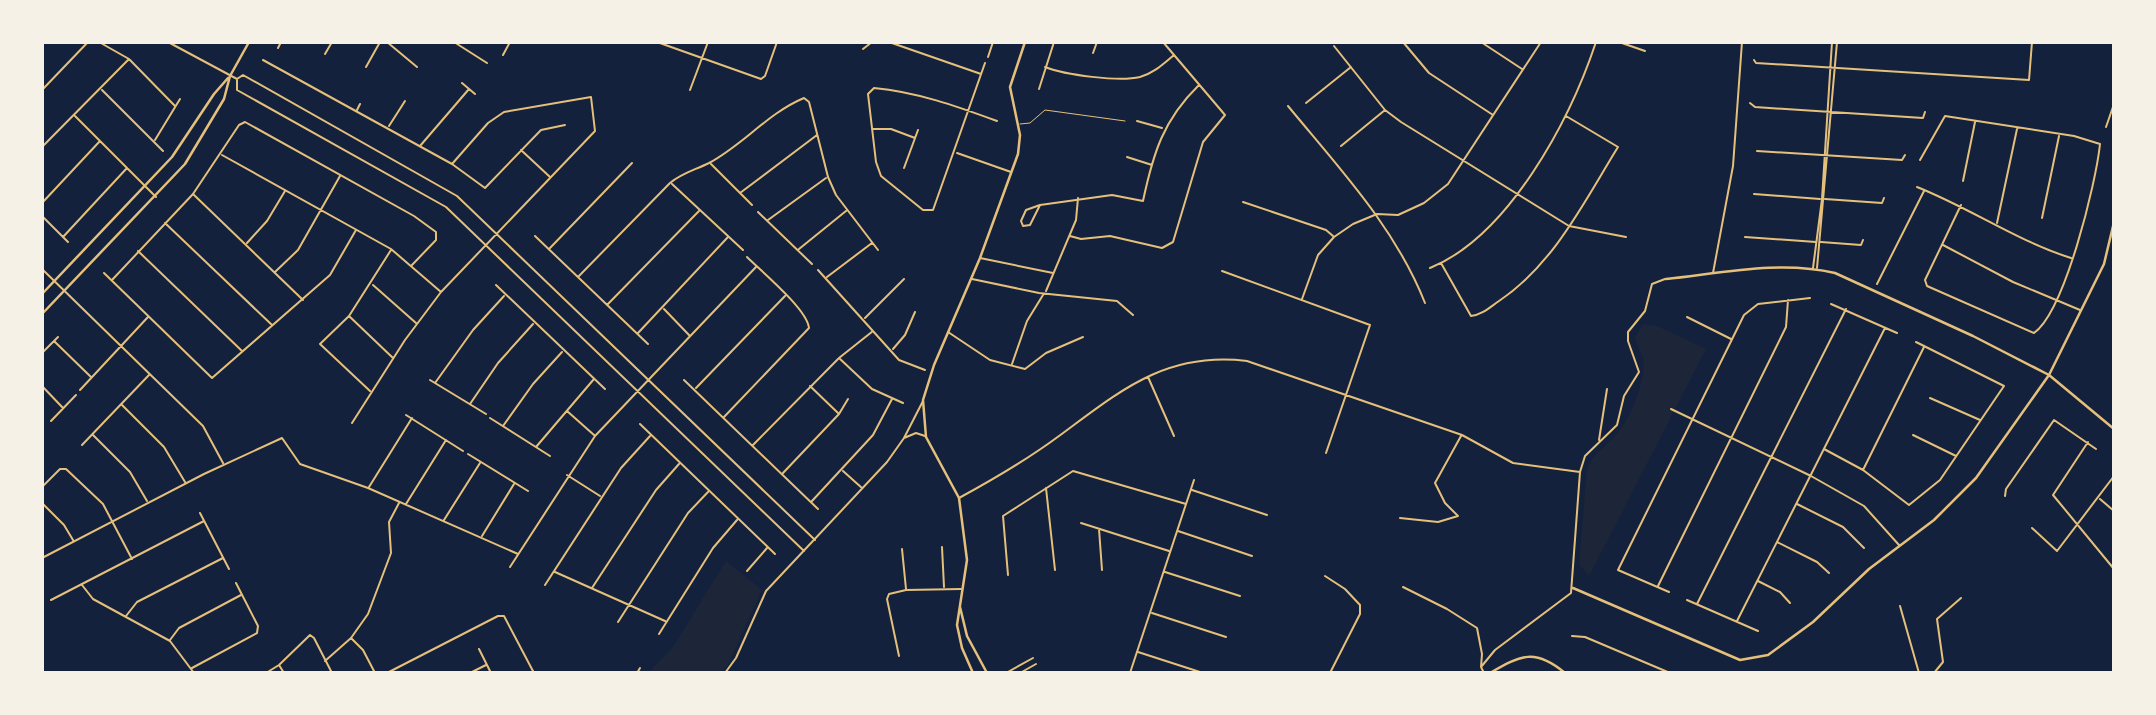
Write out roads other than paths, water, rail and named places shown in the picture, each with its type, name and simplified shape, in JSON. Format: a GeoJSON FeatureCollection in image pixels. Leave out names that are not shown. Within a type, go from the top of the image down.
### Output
{"type":"FeatureCollection","features":[{"type":"Feature","properties":{"kind":"street"},"geometry":{"type":"LineString","coordinates":[[42,90],[88,42]]}},
{"type":"Feature","properties":{"kind":"street"},"geometry":{"type":"LineString","coordinates":[[99,42],[129,60],[175,106]]}},
{"type":"Feature","properties":{"kind":"street"},"geometry":{"type":"LineString","coordinates":[[168,42],[237,79]]}},
{"type":"Feature","properties":{"kind":"street"},"geometry":{"type":"LineString","coordinates":[[42,294],[172,158],[214,94],[230,76],[249,42]]}},
{"type":"Feature","properties":{"kind":"street"},"geometry":{"type":"LineString","coordinates":[[278,48],[281,42]]}},
{"type":"Feature","properties":{"kind":"street"},"geometry":{"type":"LineString","coordinates":[[325,54],[332,42]]}},
{"type":"Feature","properties":{"kind":"street"},"geometry":{"type":"LineString","coordinates":[[366,67],[380,42]]}},
{"type":"Feature","properties":{"kind":"street"},"geometry":{"type":"LineString","coordinates":[[387,42],[417,67]]}},
{"type":"Feature","properties":{"kind":"street"},"geometry":{"type":"LineString","coordinates":[[454,42],[487,63]]}},
{"type":"Feature","properties":{"kind":"street"},"geometry":{"type":"LineString","coordinates":[[503,55],[510,42]]}},
{"type":"Feature","properties":{"kind":"street"},"geometry":{"type":"LineString","coordinates":[[657,42],[761,79],[765,76],[777,43],[771,42]]}},
{"type":"Feature","properties":{"kind":"street"},"geometry":{"type":"LineString","coordinates":[[690,90],[708,42]]}},
{"type":"Feature","properties":{"kind":"street"},"geometry":{"type":"LineString","coordinates":[[863,49],[872,42]]}},
{"type":"Feature","properties":{"kind":"street"},"geometry":{"type":"LineString","coordinates":[[889,42],[982,74]]}},
{"type":"Feature","properties":{"kind":"street"},"geometry":{"type":"LineString","coordinates":[[988,57],[993,42]]}},
{"type":"Feature","properties":{"kind":"street"},"geometry":{"type":"LineString","coordinates":[[725,673],[736,658],[766,591],[862,489],[905,438],[923,400],[947,332],[971,279],[1012,173],[1020,145],[1010,87],[1025,42]]}},
{"type":"Feature","properties":{"kind":"street"},"geometry":{"type":"LineString","coordinates":[[1039,89],[1054,42]]}},
{"type":"Feature","properties":{"kind":"street"},"geometry":{"type":"LineString","coordinates":[[1093,53],[1097,42]]}},
{"type":"Feature","properties":{"kind":"street"},"geometry":{"type":"LineString","coordinates":[[1070,236],[1081,239],[1110,236],[1158,248],[1173,242],[1203,142],[1224,116],[1163,42]]}},
{"type":"Feature","properties":{"kind":"street"},"geometry":{"type":"LineString","coordinates":[[1403,42],[1429,73],[1494,115]]}},
{"type":"Feature","properties":{"kind":"street"},"geometry":{"type":"LineString","coordinates":[[1481,42],[1523,69]]}},
{"type":"Feature","properties":{"kind":"street"},"geometry":{"type":"LineString","coordinates":[[1302,299],[1318,256],[1334,237],[1353,223],[1377,215],[1398,215],[1424,203],[1448,184],[1465,162],[1541,42]]}},
{"type":"Feature","properties":{"kind":"street"},"geometry":{"type":"LineString","coordinates":[[1430,268],[1483,235],[1517,194],[1580,92],[1597,42]]}},
{"type":"Feature","properties":{"kind":"street"},"geometry":{"type":"LineString","coordinates":[[1619,42],[1645,51]]}},
{"type":"Feature","properties":{"kind":"street"},"geometry":{"type":"LineString","coordinates":[[1713,274],[1733,166],[1742,42]]}},
{"type":"Feature","properties":{"kind":"street"},"geometry":{"type":"LineString","coordinates":[[1815,269],[1824,199],[1832,42]]}},
{"type":"Feature","properties":{"kind":"street"},"geometry":{"type":"LineString","coordinates":[[1815,269],[1821,242],[1837,42]]}},
{"type":"Feature","properties":{"kind":"street"},"geometry":{"type":"LineString","coordinates":[[1754,60],[1756,63],[2029,80],[2032,42]]}},
{"type":"Feature","properties":{"kind":"street"},"geometry":{"type":"LineString","coordinates":[[1334,46],[1385,110],[1569,226],[1626,237]]}},
{"type":"Feature","properties":{"kind":"street"},"geometry":{"type":"LineString","coordinates":[[1045,66],[1062,72],[1134,78],[1150,73],[1174,55]]}},
{"type":"Feature","properties":{"kind":"street"},"geometry":{"type":"LineString","coordinates":[[42,148],[129,60]]}},
{"type":"Feature","properties":{"kind":"street"},"geometry":{"type":"LineString","coordinates":[[263,60],[452,164],[485,188],[541,130],[565,125]]}},
{"type":"Feature","properties":{"kind":"street"},"geometry":{"type":"LineString","coordinates":[[985,63],[982,74],[968,111],[935,208],[925,211],[881,176],[876,162],[868,94],[874,88],[905,91],[968,111],[997,121]]}},
{"type":"Feature","properties":{"kind":"street"},"geometry":{"type":"LineString","coordinates":[[1306,103],[1351,67]]}},
{"type":"Feature","properties":{"kind":"street"},"geometry":{"type":"LineString","coordinates":[[237,79],[243,75],[457,196],[815,540]]}},
{"type":"Feature","properties":{"kind":"street"},"geometry":{"type":"LineString","coordinates":[[42,314],[185,164],[224,99],[230,76]]}},
{"type":"Feature","properties":{"kind":"street"},"geometry":{"type":"LineString","coordinates":[[237,79],[237,90],[446,207],[804,551]]}},
{"type":"Feature","properties":{"kind":"street"},"geometry":{"type":"LineString","coordinates":[[462,83],[475,94]]}},
{"type":"Feature","properties":{"kind":"street"},"geometry":{"type":"LineString","coordinates":[[1040,205],[1029,226],[1022,225],[1026,210],[1040,205],[1112,195],[1142,202],[1163,129],[1179,104],[1200,85]]}},
{"type":"Feature","properties":{"kind":"street"},"geometry":{"type":"LineString","coordinates":[[100,88],[163,151]]}},
{"type":"Feature","properties":{"kind":"street"},"geometry":{"type":"LineString","coordinates":[[420,146],[469,89]]}},
{"type":"Feature","properties":{"kind":"street"},"geometry":{"type":"LineString","coordinates":[[352,423],[416,324],[441,292],[595,131],[591,97],[503,112],[488,123],[452,164]]}},
{"type":"Feature","properties":{"kind":"street"},"geometry":{"type":"LineString","coordinates":[[154,141],[180,99]]}},
{"type":"Feature","properties":{"kind":"street"},"geometry":{"type":"LineString","coordinates":[[578,277],[682,173],[709,163],[788,104],[806,100],[828,177],[847,211],[878,250]]}},
{"type":"Feature","properties":{"kind":"street"},"geometry":{"type":"LineString","coordinates":[[388,128],[405,101]]}},
{"type":"Feature","properties":{"kind":"street"},"geometry":{"type":"LineString","coordinates":[[1750,103],[1755,107],[1827,109],[1923,118],[1925,112]]}},
{"type":"Feature","properties":{"kind":"street"},"geometry":{"type":"LineString","coordinates":[[357,110],[360,104]]}},
{"type":"Feature","properties":{"kind":"street"},"geometry":{"type":"LineString","coordinates":[[2106,127],[2114,104]]}},
{"type":"Feature","properties":{"kind":"street"},"geometry":{"type":"LineString","coordinates":[[1288,106],[1377,215],[1414,274],[1425,303]]}},
{"type":"Feature","properties":{"kind":"street"},"geometry":{"type":"LineString","coordinates":[[1341,146],[1385,110]]}},
{"type":"Feature","properties":{"kind":"street"},"geometry":{"type":"LineString","coordinates":[[74,116],[156,197]]}},
{"type":"Feature","properties":{"kind":"street"},"geometry":{"type":"LineString","coordinates":[[1441,263],[1465,311],[1471,316],[1478,315],[1530,277],[1569,226],[1618,147],[1566,116]]}},
{"type":"Feature","properties":{"kind":"street"},"geometry":{"type":"LineString","coordinates":[[1920,160],[1945,116],[2095,140],[2100,147],[2072,258],[2040,329],[2034,333],[1928,287],[1925,280],[1961,205]]}},
{"type":"Feature","properties":{"kind":"street"},"geometry":{"type":"LineString","coordinates":[[1137,121],[1163,129]]}},
{"type":"Feature","properties":{"kind":"street"},"geometry":{"type":"LineString","coordinates":[[1963,181],[1975,121]]}},
{"type":"Feature","properties":{"kind":"street"},"geometry":{"type":"LineString","coordinates":[[112,280],[193,194],[239,125],[245,122],[414,216],[436,232],[436,240],[412,265]]}},
{"type":"Feature","properties":{"kind":"street"},"geometry":{"type":"LineString","coordinates":[[1996,224],[2017,128]]}},
{"type":"Feature","properties":{"kind":"street"},"geometry":{"type":"LineString","coordinates":[[872,129],[891,129],[915,138]]}},
{"type":"Feature","properties":{"kind":"street"},"geometry":{"type":"LineString","coordinates":[[904,168],[918,130]]}},
{"type":"Feature","properties":{"kind":"street"},"geometry":{"type":"LineString","coordinates":[[740,193],[817,135]]}},
{"type":"Feature","properties":{"kind":"street"},"geometry":{"type":"LineString","coordinates":[[2042,218],[2059,135]]}},
{"type":"Feature","properties":{"kind":"street"},"geometry":{"type":"LineString","coordinates":[[42,203],[100,141]]}},
{"type":"Feature","properties":{"kind":"street"},"geometry":{"type":"LineString","coordinates":[[521,150],[551,178]]}},
{"type":"Feature","properties":{"kind":"street"},"geometry":{"type":"LineString","coordinates":[[1757,150],[1902,160],[1905,155]]}},
{"type":"Feature","properties":{"kind":"street"},"geometry":{"type":"LineString","coordinates":[[955,152],[1012,173]]}},
{"type":"Feature","properties":{"kind":"street"},"geometry":{"type":"LineString","coordinates":[[221,154],[391,249],[441,292]]}},
{"type":"Feature","properties":{"kind":"street"},"geometry":{"type":"LineString","coordinates":[[1127,157],[1153,165]]}},
{"type":"Feature","properties":{"kind":"street"},"geometry":{"type":"LineString","coordinates":[[549,249],[632,163]]}},
{"type":"Feature","properties":{"kind":"street"},"geometry":{"type":"LineString","coordinates":[[709,163],[752,205]]}},
{"type":"Feature","properties":{"kind":"street"},"geometry":{"type":"LineString","coordinates":[[63,237],[128,167]]}},
{"type":"Feature","properties":{"kind":"street"},"geometry":{"type":"LineString","coordinates":[[274,272],[298,250],[340,175]]}},
{"type":"Feature","properties":{"kind":"street"},"geometry":{"type":"LineString","coordinates":[[768,221],[828,177]]}},
{"type":"Feature","properties":{"kind":"street"},"geometry":{"type":"LineString","coordinates":[[670,183],[743,250]]}},
{"type":"Feature","properties":{"kind":"street"},"geometry":{"type":"LineString","coordinates":[[1917,187],[1961,205],[2050,251],[2072,258]]}},
{"type":"Feature","properties":{"kind":"street"},"geometry":{"type":"LineString","coordinates":[[245,244],[267,222],[285,190]]}},
{"type":"Feature","properties":{"kind":"street"},"geometry":{"type":"LineString","coordinates":[[1877,284],[1924,190]]}},
{"type":"Feature","properties":{"kind":"street"},"geometry":{"type":"LineString","coordinates":[[193,194],[303,300]]}},
{"type":"Feature","properties":{"kind":"street"},"geometry":{"type":"LineString","coordinates":[[1754,194],[1882,203],[1884,198]]}},
{"type":"Feature","properties":{"kind":"street"},"geometry":{"type":"LineString","coordinates":[[1046,291],[1070,236],[1078,212],[1078,198]]}},
{"type":"Feature","properties":{"kind":"street"},"geometry":{"type":"LineString","coordinates":[[1243,202],[1326,230],[1334,237]]}},
{"type":"Feature","properties":{"kind":"street"},"geometry":{"type":"LineString","coordinates":[[607,305],[699,211]]}},
{"type":"Feature","properties":{"kind":"street"},"geometry":{"type":"LineString","coordinates":[[798,250],[847,211]]}},
{"type":"Feature","properties":{"kind":"street"},"geometry":{"type":"LineString","coordinates":[[758,212],[812,264]]}},
{"type":"Feature","properties":{"kind":"street"},"geometry":{"type":"LineString","coordinates":[[42,216],[68,242]]}},
{"type":"Feature","properties":{"kind":"street"},"geometry":{"type":"LineString","coordinates":[[1573,588],[1740,660],[1768,655],[1813,622],[1869,569],[1934,520],[1976,478],[2049,375],[2104,264],[2114,222]]}},
{"type":"Feature","properties":{"kind":"street"},"geometry":{"type":"LineString","coordinates":[[165,223],[273,326]]}},
{"type":"Feature","properties":{"kind":"street"},"geometry":{"type":"LineString","coordinates":[[104,273],[212,378],[330,275],[356,230]]}},
{"type":"Feature","properties":{"kind":"street"},"geometry":{"type":"LineString","coordinates":[[535,236],[648,344]]}},
{"type":"Feature","properties":{"kind":"street"},"geometry":{"type":"LineString","coordinates":[[638,332],[728,237]]}},
{"type":"Feature","properties":{"kind":"street"},"geometry":{"type":"LineString","coordinates":[[1745,237],[1861,245],[1863,240]]}},
{"type":"Feature","properties":{"kind":"street"},"geometry":{"type":"LineString","coordinates":[[826,278],[872,243]]}},
{"type":"Feature","properties":{"kind":"street"},"geometry":{"type":"LineString","coordinates":[[1942,245],[2001,276],[2081,311]]}},
{"type":"Feature","properties":{"kind":"street"},"geometry":{"type":"LineString","coordinates":[[371,393],[320,344],[349,316],[372,285],[391,249]]}},
{"type":"Feature","properties":{"kind":"street"},"geometry":{"type":"LineString","coordinates":[[138,251],[242,352]]}},
{"type":"Feature","properties":{"kind":"street"},"geometry":{"type":"LineString","coordinates":[[724,417],[809,328],[808,322],[786,295],[747,257]]}},
{"type":"Feature","properties":{"kind":"street"},"geometry":{"type":"LineString","coordinates":[[979,258],[1054,273]]}},
{"type":"Feature","properties":{"kind":"street"},"geometry":{"type":"LineString","coordinates":[[510,567],[567,475],[595,436],[756,267]]}},
{"type":"Feature","properties":{"kind":"street"},"geometry":{"type":"LineString","coordinates":[[1481,667],[1495,650],[1560,604],[1573,588],[1580,472],[1585,456],[1617,425],[1624,397],[1639,372],[1628,341],[1629,332],[1645,311],[1652,284],[1666,279],[1778,268],[1815,269],[1855,282],[2049,375],[2114,429]]}},
{"type":"Feature","properties":{"kind":"street"},"geometry":{"type":"LineString","coordinates":[[42,269],[203,426],[223,464]]}},
{"type":"Feature","properties":{"kind":"street"},"geometry":{"type":"LineString","coordinates":[[818,270],[899,360],[925,370]]}},
{"type":"Feature","properties":{"kind":"street"},"geometry":{"type":"LineString","coordinates":[[1222,271],[1370,325],[1326,453]]}},
{"type":"Feature","properties":{"kind":"street"},"geometry":{"type":"LineString","coordinates":[[864,319],[904,279]]}},
{"type":"Feature","properties":{"kind":"street"},"geometry":{"type":"LineString","coordinates":[[971,279],[1039,293],[1116,301],[1133,315]]}},
{"type":"Feature","properties":{"kind":"street"},"geometry":{"type":"LineString","coordinates":[[372,285],[416,324]]}},
{"type":"Feature","properties":{"kind":"street"},"geometry":{"type":"LineString","coordinates":[[496,285],[605,389]]}},
{"type":"Feature","properties":{"kind":"street"},"geometry":{"type":"LineString","coordinates":[[435,383],[472,330],[505,295]]}},
{"type":"Feature","properties":{"kind":"street"},"geometry":{"type":"LineString","coordinates":[[695,389],[786,295]]}},
{"type":"Feature","properties":{"kind":"street"},"geometry":{"type":"LineString","coordinates":[[1012,365],[1027,321],[1043,295]]}},
{"type":"Feature","properties":{"kind":"street"},"geometry":{"type":"LineString","coordinates":[[1669,592],[1618,570],[1750,308],[1788,299],[1810,298]]}},
{"type":"Feature","properties":{"kind":"street"},"geometry":{"type":"LineString","coordinates":[[1657,587],[1786,327],[1788,299]]}},
{"type":"Feature","properties":{"kind":"street"},"geometry":{"type":"LineString","coordinates":[[1831,304],[1897,333]]}},
{"type":"Feature","properties":{"kind":"street"},"geometry":{"type":"LineString","coordinates":[[663,308],[690,336]]}},
{"type":"Feature","properties":{"kind":"street"},"geometry":{"type":"LineString","coordinates":[[1697,604],[1846,309]]}},
{"type":"Feature","properties":{"kind":"street"},"geometry":{"type":"LineString","coordinates":[[891,351],[905,335],[915,312]]}},
{"type":"Feature","properties":{"kind":"street"},"geometry":{"type":"LineString","coordinates":[[80,390],[148,316]]}},
{"type":"Feature","properties":{"kind":"street"},"geometry":{"type":"LineString","coordinates":[[349,316],[393,358]]}},
{"type":"Feature","properties":{"kind":"street"},"geometry":{"type":"LineString","coordinates":[[1687,317],[1732,340]]}},
{"type":"Feature","properties":{"kind":"street"},"geometry":{"type":"LineString","coordinates":[[470,404],[498,363],[534,323]]}},
{"type":"Feature","properties":{"kind":"street"},"geometry":{"type":"LineString","coordinates":[[1737,621],[1885,328]]}},
{"type":"Feature","properties":{"kind":"street"},"geometry":{"type":"LineString","coordinates":[[753,445],[839,358],[873,331]]}},
{"type":"Feature","properties":{"kind":"street"},"geometry":{"type":"LineString","coordinates":[[947,332],[980,355],[1026,368],[1046,353],[1083,337]]}},
{"type":"Feature","properties":{"kind":"street"},"geometry":{"type":"LineString","coordinates":[[42,353],[58,337]]}},
{"type":"Feature","properties":{"kind":"street"},"geometry":{"type":"LineString","coordinates":[[54,341],[92,378]]}},
{"type":"Feature","properties":{"kind":"street"},"geometry":{"type":"LineString","coordinates":[[1824,449],[1863,470],[1909,505],[1940,480],[2004,386],[1916,342]]}},
{"type":"Feature","properties":{"kind":"street"},"geometry":{"type":"LineString","coordinates":[[1863,470],[1924,346]]}},
{"type":"Feature","properties":{"kind":"street"},"geometry":{"type":"LineString","coordinates":[[503,426],[533,384],[563,351]]}},
{"type":"Feature","properties":{"kind":"street"},"geometry":{"type":"LineString","coordinates":[[839,358],[872,389],[902,403]]}},
{"type":"Feature","properties":{"kind":"street"},"geometry":{"type":"LineString","coordinates":[[960,498],[1058,437],[1117,392],[1147,376],[1184,363],[1230,359],[1247,361],[1462,435],[1513,463],[1580,472]]}},
{"type":"Feature","properties":{"kind":"street"},"geometry":{"type":"LineString","coordinates":[[917,374],[919,368]]}},
{"type":"Feature","properties":{"kind":"street"},"geometry":{"type":"LineString","coordinates":[[82,445],[150,373]]}},
{"type":"Feature","properties":{"kind":"street"},"geometry":{"type":"LineString","coordinates":[[1147,376],[1174,436]]}},
{"type":"Feature","properties":{"kind":"street"},"geometry":{"type":"LineString","coordinates":[[536,447],[594,379]]}},
{"type":"Feature","properties":{"kind":"street"},"geometry":{"type":"LineString","coordinates":[[430,380],[486,414]]}},
{"type":"Feature","properties":{"kind":"street"},"geometry":{"type":"LineString","coordinates":[[684,380],[818,509]]}},
{"type":"Feature","properties":{"kind":"street"},"geometry":{"type":"LineString","coordinates":[[42,386],[63,408]]}},
{"type":"Feature","properties":{"kind":"street"},"geometry":{"type":"LineString","coordinates":[[810,386],[839,414]]}},
{"type":"Feature","properties":{"kind":"street"},"geometry":{"type":"LineString","coordinates":[[1599,442],[1607,389]]}},
{"type":"Feature","properties":{"kind":"street"},"geometry":{"type":"LineString","coordinates":[[51,421],[76,395]]}},
{"type":"Feature","properties":{"kind":"street"},"geometry":{"type":"LineString","coordinates":[[1930,398],[1981,420]]}},
{"type":"Feature","properties":{"kind":"street"},"geometry":{"type":"LineString","coordinates":[[782,473],[839,414],[848,399]]}},
{"type":"Feature","properties":{"kind":"street"},"geometry":{"type":"LineString","coordinates":[[811,502],[873,435],[892,400]]}},
{"type":"Feature","properties":{"kind":"street"},"geometry":{"type":"LineString","coordinates":[[923,400],[926,437],[960,498],[967,560],[957,625],[962,648],[973,673]]}},
{"type":"Feature","properties":{"kind":"street"},"geometry":{"type":"LineString","coordinates":[[122,405],[164,447],[185,483]]}},
{"type":"Feature","properties":{"kind":"street"},"geometry":{"type":"LineString","coordinates":[[1671,409],[1811,476],[1864,506],[1900,546]]}},
{"type":"Feature","properties":{"kind":"street"},"geometry":{"type":"LineString","coordinates":[[566,410],[595,436]]}},
{"type":"Feature","properties":{"kind":"street"},"geometry":{"type":"LineString","coordinates":[[407,415],[463,451]]}},
{"type":"Feature","properties":{"kind":"street"},"geometry":{"type":"LineString","coordinates":[[368,488],[412,418]]}},
{"type":"Feature","properties":{"kind":"street"},"geometry":{"type":"LineString","coordinates":[[490,418],[550,456]]}},
{"type":"Feature","properties":{"kind":"street"},"geometry":{"type":"LineString","coordinates":[[2006,496],[2006,489],[2054,420],[2096,449]]}},
{"type":"Feature","properties":{"kind":"street"},"geometry":{"type":"LineString","coordinates":[[640,425],[775,554]]}},
{"type":"Feature","properties":{"kind":"street"},"geometry":{"type":"LineString","coordinates":[[905,438],[916,433],[926,437]]}},
{"type":"Feature","properties":{"kind":"street"},"geometry":{"type":"LineString","coordinates":[[92,435],[130,472],[148,503]]}},
{"type":"Feature","properties":{"kind":"street"},"geometry":{"type":"LineString","coordinates":[[545,585],[601,497],[651,435]]}},
{"type":"Feature","properties":{"kind":"street"},"geometry":{"type":"LineString","coordinates":[[1400,517],[1438,522],[1458,516],[1445,503],[1435,483],[1462,435]]}},
{"type":"Feature","properties":{"kind":"street"},"geometry":{"type":"LineString","coordinates":[[1913,435],[1956,457]]}},
{"type":"Feature","properties":{"kind":"street"},"geometry":{"type":"LineString","coordinates":[[42,558],[223,464],[282,439],[300,464],[368,488],[518,554]]}},
{"type":"Feature","properties":{"kind":"street"},"geometry":{"type":"LineString","coordinates":[[406,505],[446,440]]}},
{"type":"Feature","properties":{"kind":"street"},"geometry":{"type":"LineString","coordinates":[[2088,442],[2053,495],[2114,569]]}},
{"type":"Feature","properties":{"kind":"street"},"geometry":{"type":"LineString","coordinates":[[468,454],[528,491]]}},
{"type":"Feature","properties":{"kind":"street"},"geometry":{"type":"LineString","coordinates":[[443,521],[480,461]]}},
{"type":"Feature","properties":{"kind":"street"},"geometry":{"type":"LineString","coordinates":[[592,588],[636,518],[680,463]]}},
{"type":"Feature","properties":{"kind":"street"},"geometry":{"type":"LineString","coordinates":[[42,487],[60,469],[66,469],[98,498],[132,559]]}},
{"type":"Feature","properties":{"kind":"street"},"geometry":{"type":"LineString","coordinates":[[842,470],[862,489]]}},
{"type":"Feature","properties":{"kind":"street"},"geometry":{"type":"LineString","coordinates":[[1008,575],[1003,516],[1045,487],[1078,471],[1186,504]]}},
{"type":"Feature","properties":{"kind":"street"},"geometry":{"type":"LineString","coordinates":[[567,475],[601,497]]}},
{"type":"Feature","properties":{"kind":"street"},"geometry":{"type":"LineString","coordinates":[[2032,528],[2057,551],[2078,527],[2114,476]]}},
{"type":"Feature","properties":{"kind":"street"},"geometry":{"type":"LineString","coordinates":[[1130,673],[1194,480]]}},
{"type":"Feature","properties":{"kind":"street"},"geometry":{"type":"LineString","coordinates":[[481,537],[514,483]]}},
{"type":"Feature","properties":{"kind":"street"},"geometry":{"type":"LineString","coordinates":[[1045,487],[1055,570]]}},
{"type":"Feature","properties":{"kind":"street"},"geometry":{"type":"LineString","coordinates":[[1191,490],[1267,515]]}},
{"type":"Feature","properties":{"kind":"street"},"geometry":{"type":"LineString","coordinates":[[618,622],[688,513],[709,491]]}},
{"type":"Feature","properties":{"kind":"street"},"geometry":{"type":"LineString","coordinates":[[2099,498],[2114,511]]}},
{"type":"Feature","properties":{"kind":"street"},"geometry":{"type":"LineString","coordinates":[[326,661],[351,638],[368,614],[391,553],[389,522],[400,502]]}},
{"type":"Feature","properties":{"kind":"street"},"geometry":{"type":"LineString","coordinates":[[42,503],[64,525],[74,541]]}},
{"type":"Feature","properties":{"kind":"street"},"geometry":{"type":"LineString","coordinates":[[1796,503],[1843,527],[1864,548]]}},
{"type":"Feature","properties":{"kind":"street"},"geometry":{"type":"LineString","coordinates":[[200,513],[229,569]]}},
{"type":"Feature","properties":{"kind":"street"},"geometry":{"type":"LineString","coordinates":[[659,634],[713,548],[738,519]]}},
{"type":"Feature","properties":{"kind":"street"},"geometry":{"type":"LineString","coordinates":[[51,600],[204,521]]}},
{"type":"Feature","properties":{"kind":"street"},"geometry":{"type":"LineString","coordinates":[[1082,523],[1170,551]]}},
{"type":"Feature","properties":{"kind":"street"},"geometry":{"type":"LineString","coordinates":[[1099,528],[1102,570]]}},
{"type":"Feature","properties":{"kind":"street"},"geometry":{"type":"LineString","coordinates":[[1177,531],[1252,556]]}},
{"type":"Feature","properties":{"kind":"street"},"geometry":{"type":"LineString","coordinates":[[1776,542],[1818,562],[1829,573]]}},
{"type":"Feature","properties":{"kind":"street"},"geometry":{"type":"LineString","coordinates":[[942,547],[944,588]]}},
{"type":"Feature","properties":{"kind":"street"},"geometry":{"type":"LineString","coordinates":[[747,571],[768,548]]}},
{"type":"Feature","properties":{"kind":"street"},"geometry":{"type":"LineString","coordinates":[[902,549],[906,590]]}},
{"type":"Feature","properties":{"kind":"street"},"geometry":{"type":"LineString","coordinates":[[126,617],[137,602],[223,558]]}},
{"type":"Feature","properties":{"kind":"street"},"geometry":{"type":"LineString","coordinates":[[554,572],[666,621]]}},
{"type":"Feature","properties":{"kind":"street"},"geometry":{"type":"LineString","coordinates":[[1164,572],[1240,596]]}},
{"type":"Feature","properties":{"kind":"street"},"geometry":{"type":"LineString","coordinates":[[1325,576],[1345,589],[1360,605],[1360,614],[1330,673]]}},
{"type":"Feature","properties":{"kind":"street"},"geometry":{"type":"LineString","coordinates":[[1757,581],[1780,592],[1790,603]]}},
{"type":"Feature","properties":{"kind":"street"},"geometry":{"type":"LineString","coordinates":[[191,668],[257,633],[258,626],[236,583]]}},
{"type":"Feature","properties":{"kind":"street"},"geometry":{"type":"LineString","coordinates":[[81,585],[93,599],[170,641],[194,673]]}},
{"type":"Feature","properties":{"kind":"street"},"geometry":{"type":"LineString","coordinates":[[1403,587],[1477,628],[1484,673]]}},
{"type":"Feature","properties":{"kind":"street"},"geometry":{"type":"LineString","coordinates":[[899,656],[887,599],[892,592],[962,589]]}},
{"type":"Feature","properties":{"kind":"street"},"geometry":{"type":"LineString","coordinates":[[170,641],[179,628],[242,595]]}},
{"type":"Feature","properties":{"kind":"street"},"geometry":{"type":"LineString","coordinates":[[1934,673],[1943,662],[1937,620],[1961,598]]}},
{"type":"Feature","properties":{"kind":"street"},"geometry":{"type":"LineString","coordinates":[[1687,600],[1758,631]]}},
{"type":"Feature","properties":{"kind":"street"},"geometry":{"type":"LineString","coordinates":[[960,604],[961,620],[987,673]]}},
{"type":"Feature","properties":{"kind":"street"},"geometry":{"type":"LineString","coordinates":[[1900,606],[1919,673]]}},
{"type":"Feature","properties":{"kind":"street"},"geometry":{"type":"LineString","coordinates":[[1151,612],[1226,637]]}},
{"type":"Feature","properties":{"kind":"street"},"geometry":{"type":"LineString","coordinates":[[387,673],[498,615],[504,616],[534,673]]}},
{"type":"Feature","properties":{"kind":"street"},"geometry":{"type":"LineString","coordinates":[[266,673],[279,665],[310,635],[332,673]]}},
{"type":"Feature","properties":{"kind":"street"},"geometry":{"type":"LineString","coordinates":[[1572,636],[1585,637],[1671,673]]}},
{"type":"Feature","properties":{"kind":"street"},"geometry":{"type":"LineString","coordinates":[[351,638],[363,650],[375,673]]}},
{"type":"Feature","properties":{"kind":"street"},"geometry":{"type":"LineString","coordinates":[[479,649],[491,673]]}},
{"type":"Feature","properties":{"kind":"street"},"geometry":{"type":"LineString","coordinates":[[1138,651],[1203,673]]}},
{"type":"Feature","properties":{"kind":"street"},"geometry":{"type":"LineString","coordinates":[[1490,673],[1526,656],[1540,657],[1564,673]]}},
{"type":"Feature","properties":{"kind":"street"},"geometry":{"type":"LineString","coordinates":[[1006,673],[1033,658]]}},
{"type":"Feature","properties":{"kind":"street"},"geometry":{"type":"LineString","coordinates":[[470,673],[487,664]]}},
{"type":"Feature","properties":{"kind":"street"},"geometry":{"type":"LineString","coordinates":[[1020,673],[1036,664]]}},
{"type":"Feature","properties":{"kind":"street"},"geometry":{"type":"LineString","coordinates":[[279,665],[284,673]]}},
{"type":"Feature","properties":{"kind":"street"},"geometry":{"type":"LineString","coordinates":[[637,673],[640,668]]}},
{"type":"Feature","properties":{"kind":"lane"},"geometry":{"type":"LineString","coordinates":[[1018,125],[1030,123],[1045,110],[1125,121]]}}]}
